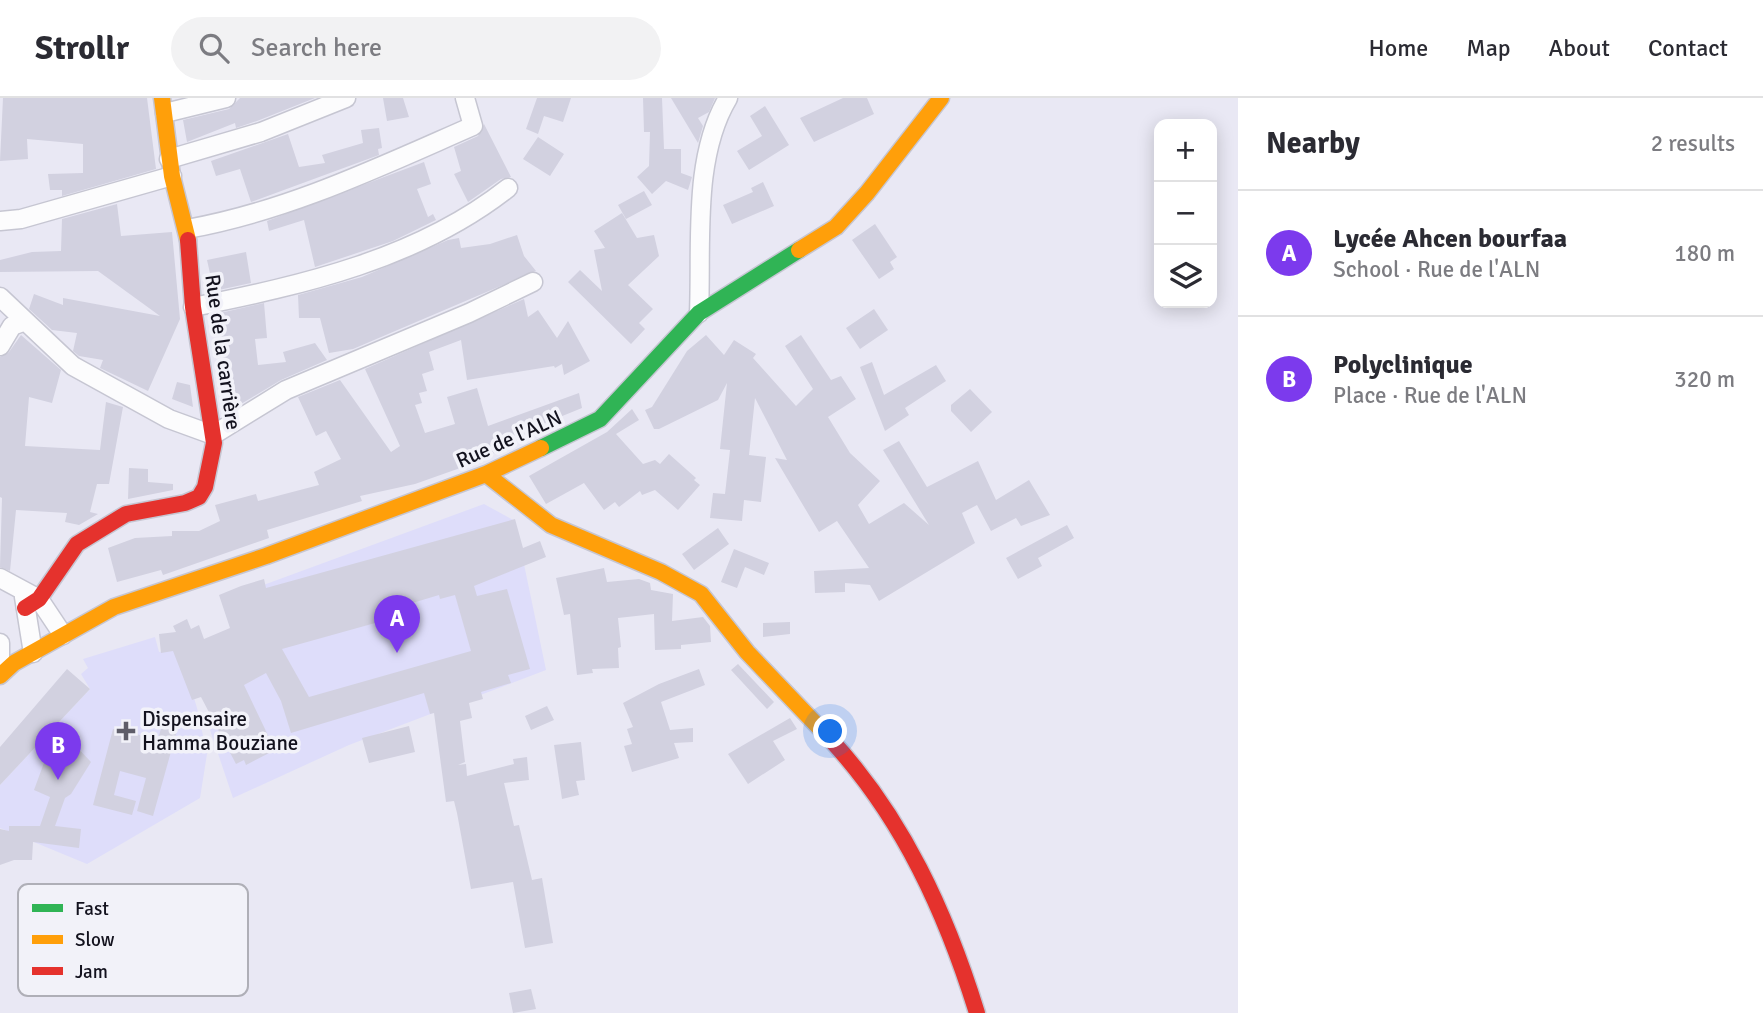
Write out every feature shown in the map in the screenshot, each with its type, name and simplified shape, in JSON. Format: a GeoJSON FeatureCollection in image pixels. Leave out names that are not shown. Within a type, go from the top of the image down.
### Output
{"type":"FeatureCollection","features":[{"type":"Feature","properties":{"kind":"street"},"geometry":{"type":"LineString","coordinates":[[163,105],[211,104],[226,98]]}},
{"type":"Feature","properties":{"kind":"street"},"geometry":{"type":"LineString","coordinates":[[0,221],[21,219],[170,168],[346,98]]}},
{"type":"Feature","properties":{"kind":"street"},"geometry":{"type":"LineString","coordinates":[[187,229],[235,221],[309,196],[375,171],[473,127],[465,98]]}},
{"type":"Feature","properties":{"kind":"street"},"geometry":{"type":"LineString","coordinates":[[699,313],[705,158],[715,121],[728,98]]}},
{"type":"Feature","properties":{"kind":"street","name":"Rue de l'ALN"},"geometry":{"type":"LineString","coordinates":[[0,676],[14,663],[114,607],[267,556],[486,474],[600,419],[699,313],[836,227],[867,193],[940,98]]}},
{"type":"Feature","properties":{"kind":"street","name":"Rue de la carrière"},"geometry":{"type":"LineString","coordinates":[[32,603],[77,544],[125,514],[185,503],[199,497],[205,487],[214,443],[193,307],[187,229],[170,168],[163,105]]}},
{"type":"Feature","properties":{"kind":"street"},"geometry":{"type":"LineString","coordinates":[[193,307],[313,281],[415,246],[481,210],[508,188]]}},
{"type":"Feature","properties":{"kind":"street"},"geometry":{"type":"LineString","coordinates":[[0,297],[8,301],[23,322],[73,366],[169,419],[213,435],[286,390],[469,313],[533,282]]}},
{"type":"Feature","properties":{"kind":"street"},"geometry":{"type":"LineString","coordinates":[[0,346],[12,326],[23,322]]}},
{"type":"Feature","properties":{"kind":"street"},"geometry":{"type":"LineString","coordinates":[[486,474],[523,507],[560,531],[695,589],[714,608],[736,640],[850,762],[884,806],[917,863],[949,935],[977,1013]]}},
{"type":"Feature","properties":{"kind":"street"},"geometry":{"type":"LineString","coordinates":[[0,578],[22,587],[32,603],[63,635]]}},
{"type":"Feature","properties":{"kind":"street"},"geometry":{"type":"LineString","coordinates":[[32,603],[33,653]]}},
{"type":"Feature","properties":{"kind":"street"},"geometry":{"type":"LineString","coordinates":[[0,643],[0,664]]}},
{"type":"Feature","properties":{"kind":"shaded area"},"geometry":{"type":"Polygon","coordinates":[[[484,504],[515,521],[546,670],[349,745],[233,798],[206,718],[264,636],[258,587],[484,504]]]}},
{"type":"Feature","properties":{"kind":"shaded area","name":"Dispensaire Hamma Bouziane"},"geometry":{"type":"Polygon","coordinates":[[[155,637],[159,652],[179,648],[197,708],[207,754],[200,798],[87,864],[0,828],[0,785],[90,689],[81,674],[88,668],[83,659],[155,637]]]}},
{"type":"Feature","properties":{"kind":"building"},"geometry":{"type":"Polygon","coordinates":[[[3,98],[147,98],[156,169],[62,196],[62,190],[50,190],[48,174],[83,173],[83,144],[27,139],[28,159],[0,161],[3,98]]]}},
{"type":"Feature","properties":{"kind":"building"},"geometry":{"type":"Polygon","coordinates":[[[240,98],[315,98],[257,121],[236,128],[235,123],[187,142],[183,120],[229,109],[240,98]]]}},
{"type":"Feature","properties":{"kind":"building"},"geometry":{"type":"Polygon","coordinates":[[[383,98],[403,98],[409,117],[387,121],[383,98]]]}},
{"type":"Feature","properties":{"kind":"building"},"geometry":{"type":"Polygon","coordinates":[[[537,98],[571,98],[563,122],[544,116],[538,134],[526,129],[537,98]]]}},
{"type":"Feature","properties":{"kind":"building"},"geometry":{"type":"Polygon","coordinates":[[[643,98],[662,98],[664,149],[681,149],[681,173],[692,177],[688,190],[666,181],[652,194],[637,177],[649,166],[650,132],[644,132],[643,98]]]}},
{"type":"Feature","properties":{"kind":"building"},"geometry":{"type":"Polygon","coordinates":[[[671,98],[715,98],[709,112],[698,118],[703,126],[698,143],[671,98]]]}},
{"type":"Feature","properties":{"kind":"building"},"geometry":{"type":"Polygon","coordinates":[[[843,98],[867,98],[874,114],[814,142],[800,118],[843,98]]]}},
{"type":"Feature","properties":{"kind":"building"},"geometry":{"type":"Polygon","coordinates":[[[765,106],[789,145],[749,170],[737,151],[762,136],[750,116],[765,106]]]}},
{"type":"Feature","properties":{"kind":"building"},"geometry":{"type":"Polygon","coordinates":[[[484,124],[511,177],[501,179],[468,202],[454,174],[461,171],[454,147],[478,136],[484,124]]]}},
{"type":"Feature","properties":{"kind":"building"},"geometry":{"type":"Polygon","coordinates":[[[379,128],[382,148],[378,149],[379,155],[251,202],[240,169],[216,176],[211,161],[288,134],[299,167],[325,163],[322,155],[363,143],[361,130],[379,128]]]}},
{"type":"Feature","properties":{"kind":"building"},"geometry":{"type":"Polygon","coordinates":[[[538,137],[564,154],[550,176],[523,159],[538,137]]]}},
{"type":"Feature","properties":{"kind":"building"},"geometry":{"type":"Polygon","coordinates":[[[424,162],[431,184],[417,189],[428,217],[433,214],[436,220],[393,241],[315,267],[304,220],[269,231],[267,221],[424,162]]]}},
{"type":"Feature","properties":{"kind":"building"},"geometry":{"type":"Polygon","coordinates":[[[763,182],[774,206],[732,224],[723,205],[753,192],[751,188],[763,182]]]}},
{"type":"Feature","properties":{"kind":"building"},"geometry":{"type":"Polygon","coordinates":[[[644,191],[652,205],[626,219],[618,205],[644,191]]]}},
{"type":"Feature","properties":{"kind":"building"},"geometry":{"type":"Polygon","coordinates":[[[117,204],[121,236],[172,232],[180,319],[148,391],[100,368],[103,360],[79,356],[73,351],[77,333],[52,330],[29,309],[34,294],[63,305],[63,298],[160,316],[98,271],[0,272],[0,260],[32,252],[61,251],[62,219],[117,204]]]}},
{"type":"Feature","properties":{"kind":"building"},"geometry":{"type":"Polygon","coordinates":[[[622,213],[637,238],[654,235],[659,256],[628,285],[653,309],[639,323],[645,329],[631,344],[568,282],[580,270],[602,291],[594,250],[605,248],[594,231],[622,213]]]}},
{"type":"Feature","properties":{"kind":"building"},"geometry":{"type":"Polygon","coordinates":[[[875,224],[897,257],[890,262],[894,269],[879,279],[852,240],[875,224]]]}},
{"type":"Feature","properties":{"kind":"building"},"geometry":{"type":"Polygon","coordinates":[[[517,235],[524,256],[536,271],[353,349],[329,353],[320,318],[299,318],[298,295],[362,277],[448,240],[459,238],[461,248],[490,244],[517,235]]]}},
{"type":"Feature","properties":{"kind":"building"},"geometry":{"type":"Polygon","coordinates":[[[246,252],[251,283],[214,291],[207,260],[246,252]]]}},
{"type":"Feature","properties":{"kind":"building"},"geometry":{"type":"Polygon","coordinates":[[[524,299],[528,317],[538,310],[557,338],[568,321],[590,361],[564,375],[562,364],[555,368],[554,366],[467,380],[461,340],[429,352],[434,370],[422,374],[427,391],[419,393],[422,403],[415,405],[425,433],[455,424],[447,397],[477,388],[488,426],[579,393],[582,408],[493,444],[495,453],[462,462],[463,467],[415,484],[360,496],[362,501],[267,530],[269,538],[163,575],[161,570],[117,582],[108,548],[135,538],[172,536],[172,531],[199,531],[220,521],[215,505],[256,494],[258,501],[319,485],[314,472],[341,459],[326,431],[316,436],[298,397],[340,380],[391,452],[400,446],[365,369],[524,299]]]}},
{"type":"Feature","properties":{"kind":"building"},"geometry":{"type":"Polygon","coordinates":[[[264,303],[267,338],[255,339],[258,365],[286,362],[283,352],[315,343],[327,360],[281,380],[231,410],[228,382],[225,382],[220,313],[264,303]]]}},
{"type":"Feature","properties":{"kind":"building"},"geometry":{"type":"Polygon","coordinates":[[[874,309],[888,330],[860,349],[846,328],[874,309]]]}},
{"type":"Feature","properties":{"kind":"building"},"geometry":{"type":"Polygon","coordinates":[[[21,335],[61,370],[52,403],[29,397],[25,446],[100,450],[106,402],[123,407],[109,484],[97,484],[90,512],[98,514],[79,525],[65,522],[67,513],[16,510],[10,571],[0,567],[0,357],[9,352],[21,335]]]}},
{"type":"Feature","properties":{"kind":"building"},"geometry":{"type":"Polygon","coordinates":[[[706,335],[724,355],[734,340],[756,354],[753,358],[796,406],[813,389],[785,346],[801,335],[831,380],[841,376],[856,399],[828,417],[850,453],[880,481],[858,505],[869,524],[904,503],[929,525],[883,450],[899,441],[927,487],[978,461],[996,500],[1029,480],[1050,515],[1021,526],[1016,518],[991,531],[977,505],[962,513],[975,543],[879,601],[870,585],[845,583],[845,592],[815,593],[814,571],[869,568],[837,521],[819,532],[775,458],[787,460],[755,398],[749,455],[766,457],[761,502],[744,500],[742,521],[710,518],[713,493],[725,494],[730,450],[720,449],[727,383],[718,400],[659,429],[654,429],[645,410],[652,407],[687,351],[706,335]]]}},
{"type":"Feature","properties":{"kind":"building"},"geometry":{"type":"Polygon","coordinates":[[[872,362],[884,395],[936,365],[946,381],[905,408],[909,415],[885,431],[860,367],[872,362]]]}},
{"type":"Feature","properties":{"kind":"building"},"geometry":{"type":"Polygon","coordinates":[[[177,382],[190,385],[193,407],[172,399],[177,382]]]}},
{"type":"Feature","properties":{"kind":"building"},"geometry":{"type":"Polygon","coordinates":[[[970,389],[992,412],[971,432],[951,411],[951,405],[970,389]]]}},
{"type":"Feature","properties":{"kind":"building"},"geometry":{"type":"Polygon","coordinates":[[[632,409],[639,420],[616,434],[643,464],[655,460],[660,464],[669,454],[696,478],[694,480],[700,485],[678,510],[655,490],[642,495],[640,491],[619,507],[615,502],[604,510],[584,483],[546,504],[529,476],[607,432],[632,409]]]}},
{"type":"Feature","properties":{"kind":"building"},"geometry":{"type":"Polygon","coordinates":[[[129,468],[148,469],[148,482],[173,484],[173,490],[128,499],[129,468]]]}},
{"type":"Feature","properties":{"kind":"building"},"geometry":{"type":"Polygon","coordinates":[[[515,519],[523,548],[540,541],[546,557],[474,586],[477,596],[507,589],[530,669],[508,675],[511,683],[481,692],[483,699],[469,703],[472,718],[460,721],[465,762],[458,765],[466,764],[467,776],[514,764],[513,759],[527,757],[529,780],[504,783],[514,826],[519,825],[532,880],[542,878],[553,943],[525,948],[513,882],[471,889],[454,801],[446,802],[434,713],[430,714],[424,693],[291,733],[281,701],[266,673],[244,685],[275,750],[246,765],[244,760],[236,764],[201,697],[192,700],[173,651],[161,653],[159,634],[176,632],[173,626],[187,619],[191,629],[199,625],[204,639],[230,628],[219,595],[264,579],[266,588],[515,519]],[[439,595],[409,604],[411,613],[282,649],[309,697],[471,651],[455,595],[440,599],[439,595]]]}},
{"type":"Feature","properties":{"kind":"building"},"geometry":{"type":"Polygon","coordinates":[[[1067,525],[1074,538],[1038,558],[1042,566],[1018,579],[1006,558],[1067,525]]]}},
{"type":"Feature","properties":{"kind":"building"},"geometry":{"type":"Polygon","coordinates":[[[718,528],[729,544],[694,570],[682,554],[718,528]]]}},
{"type":"Feature","properties":{"kind":"building"},"geometry":{"type":"Polygon","coordinates":[[[734,549],[769,563],[764,575],[745,567],[737,588],[721,582],[734,549]]]}},
{"type":"Feature","properties":{"kind":"building"},"geometry":{"type":"Polygon","coordinates":[[[604,568],[607,582],[639,579],[650,583],[651,590],[673,594],[672,621],[703,617],[710,626],[711,642],[681,645],[681,649],[655,650],[654,614],[618,618],[621,647],[618,648],[619,668],[592,669],[593,673],[577,675],[570,614],[564,615],[556,578],[604,568]]]}},
{"type":"Feature","properties":{"kind":"building"},"geometry":{"type":"Polygon","coordinates":[[[790,622],[790,634],[763,637],[763,623],[790,622]]]}},
{"type":"Feature","properties":{"kind":"building"},"geometry":{"type":"Polygon","coordinates":[[[738,664],[774,702],[767,709],[731,670],[738,664]]]}},
{"type":"Feature","properties":{"kind":"building"},"geometry":{"type":"Polygon","coordinates":[[[67,669],[90,689],[0,785],[0,747],[67,669]]]}},
{"type":"Feature","properties":{"kind":"building"},"geometry":{"type":"Polygon","coordinates":[[[699,669],[705,685],[661,702],[670,730],[693,728],[693,742],[674,743],[679,758],[632,772],[624,746],[632,744],[627,729],[633,727],[623,703],[659,684],[699,669]]]}},
{"type":"Feature","properties":{"kind":"building"},"geometry":{"type":"Polygon","coordinates":[[[547,706],[554,720],[531,730],[525,716],[547,706]]]}},
{"type":"Feature","properties":{"kind":"building"},"geometry":{"type":"Polygon","coordinates":[[[164,718],[179,723],[153,816],[137,811],[146,778],[120,771],[114,795],[136,801],[132,815],[93,805],[113,729],[158,739],[164,718]]]}},
{"type":"Feature","properties":{"kind":"building"},"geometry":{"type":"Polygon","coordinates":[[[790,718],[797,729],[773,741],[785,760],[748,784],[728,754],[790,718]]]}},
{"type":"Feature","properties":{"kind":"building"},"geometry":{"type":"Polygon","coordinates":[[[409,726],[415,752],[369,763],[362,738],[409,726]]]}},
{"type":"Feature","properties":{"kind":"building"},"geometry":{"type":"Polygon","coordinates":[[[581,742],[585,780],[576,781],[579,795],[562,799],[554,745],[581,742]]]}},
{"type":"Feature","properties":{"kind":"building"},"geometry":{"type":"Polygon","coordinates":[[[74,744],[91,762],[71,794],[65,798],[55,826],[81,829],[79,848],[33,842],[32,860],[14,860],[0,865],[0,829],[9,831],[9,826],[40,826],[50,797],[34,790],[45,760],[74,744]]]}},
{"type":"Feature","properties":{"kind":"building"},"geometry":{"type":"Polygon","coordinates":[[[531,989],[536,1009],[513,1013],[509,993],[531,989]]]}},
{"type":"Feature","properties":{"kind":"traffic: fast"},"geometry":{"type":"LineString","coordinates":[[541,448],[600,419],[699,313],[799,250]]}},
{"type":"Feature","properties":{"kind":"traffic: slow"},"geometry":{"type":"LineString","coordinates":[[162,98],[172,176],[188,240]]}},
{"type":"Feature","properties":{"kind":"traffic: slow"},"geometry":{"type":"LineString","coordinates":[[799,250],[836,227],[867,193],[941,98]]}},
{"type":"Feature","properties":{"kind":"traffic: slow"},"geometry":{"type":"LineString","coordinates":[[0,676],[14,663],[114,607],[266,556],[486,474],[541,448]]}},
{"type":"Feature","properties":{"kind":"traffic: slow"},"geometry":{"type":"LineString","coordinates":[[486,474],[551,525],[661,572],[701,594],[747,652],[831,740]]}},
{"type":"Feature","properties":{"kind":"traffic: jam"},"geometry":{"type":"LineString","coordinates":[[25,608],[39,599],[77,544],[126,514],[185,503],[199,497],[205,487],[214,443],[193,307],[188,240]]}},
{"type":"Feature","properties":{"kind":"traffic: jam"},"geometry":{"type":"LineString","coordinates":[[831,740],[857,770],[901,834],[936,903],[977,1013]]}},
{"type":"Feature","properties":{"kind":"place","name":"Lycée Ahcen bourfaa"},"geometry":{"type":"Point","coordinates":[397,653]}},
{"type":"Feature","properties":{"kind":"place","name":"Dispensaire Hamma Bouziane"},"geometry":{"type":"Point","coordinates":[126,731]}},
{"type":"Feature","properties":{"kind":"place","name":"Polyclinique"},"geometry":{"type":"Point","coordinates":[58,780]}}]}
